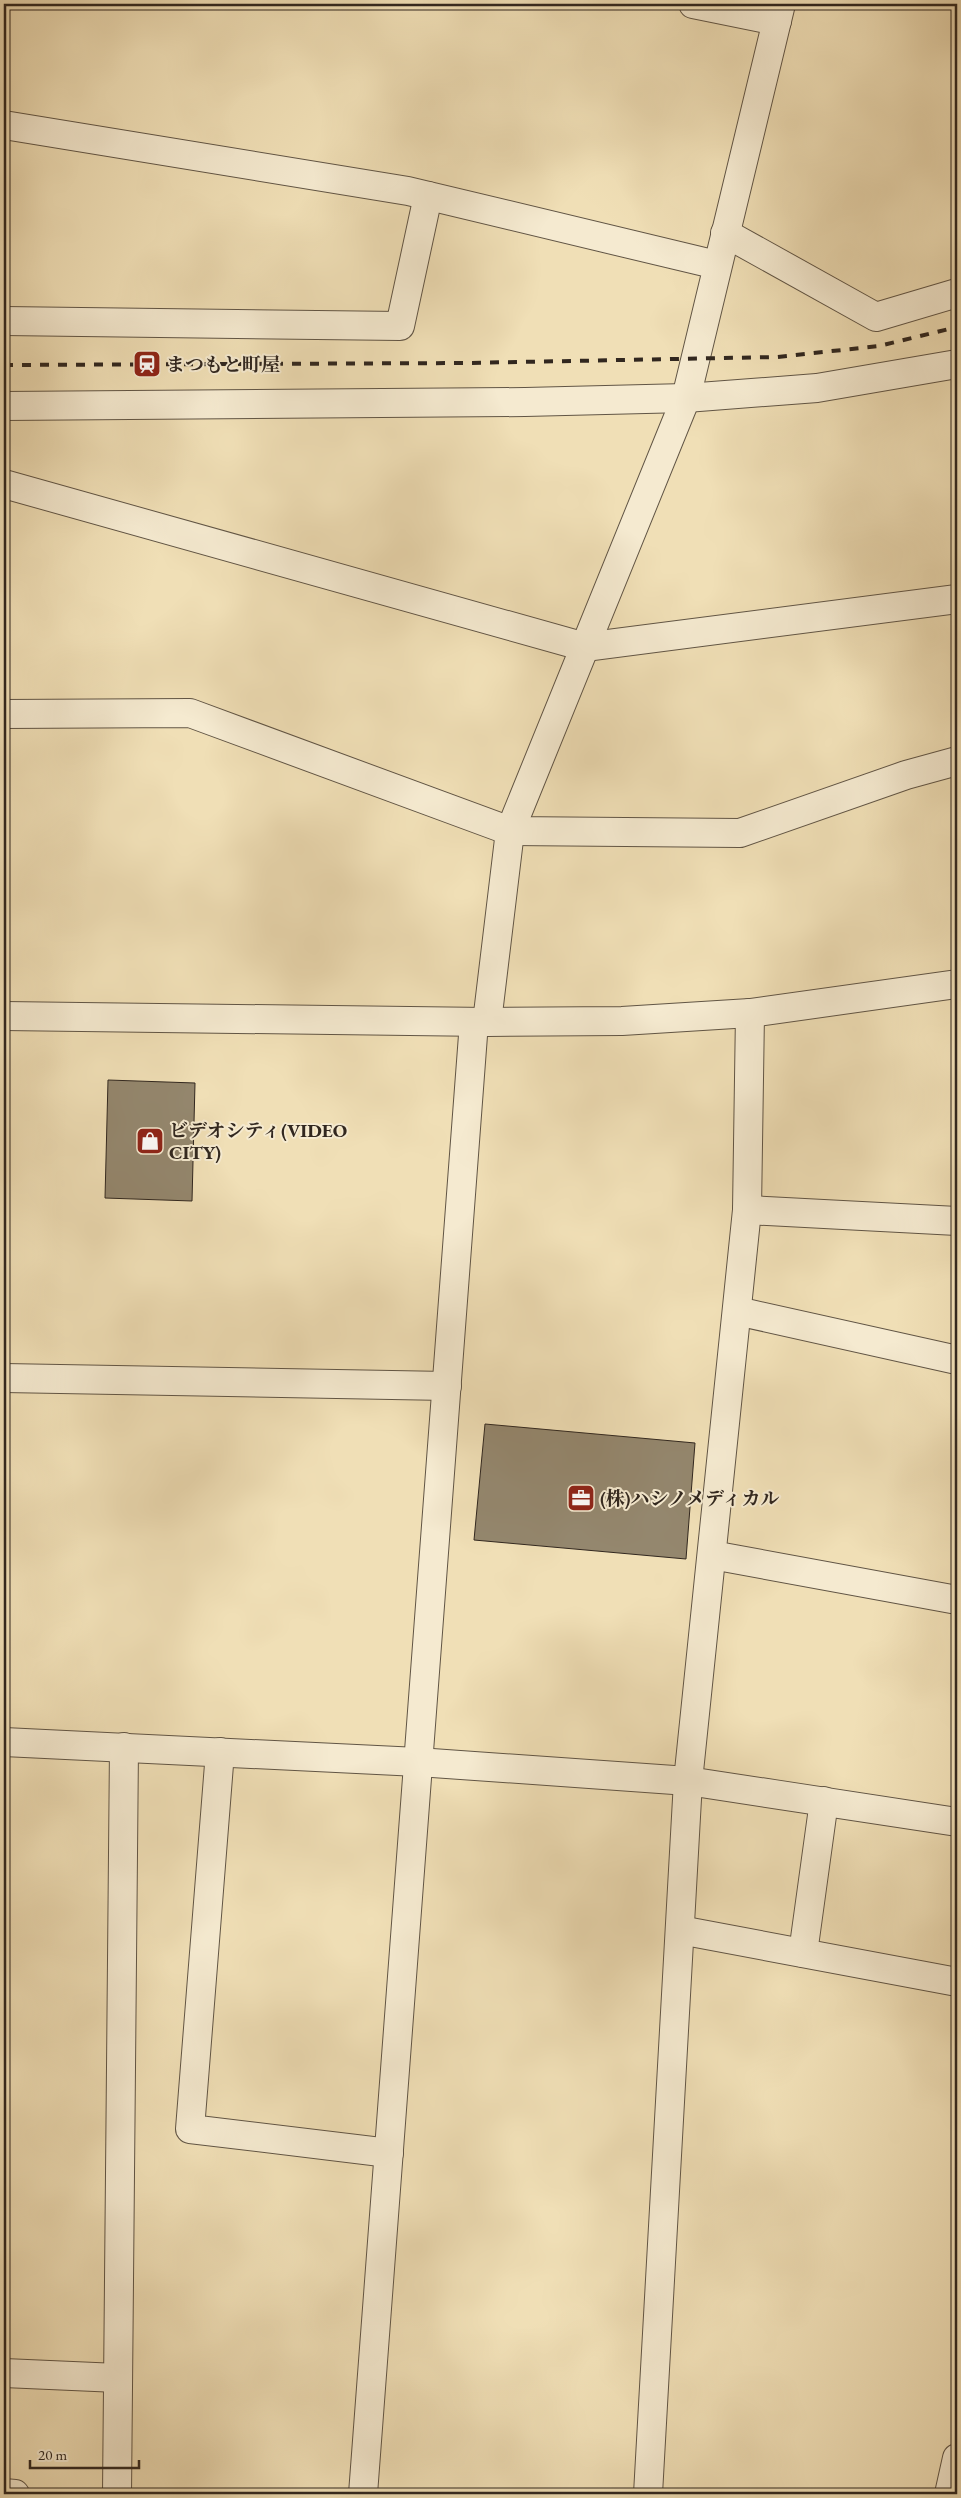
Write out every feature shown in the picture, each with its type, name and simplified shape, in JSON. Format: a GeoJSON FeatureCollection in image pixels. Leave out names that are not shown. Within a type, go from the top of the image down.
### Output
{"type":"FeatureCollection","features":[{"type":"Feature","properties":{"kind":"street"},"geometry":{"type":"LineString","coordinates":[[363,2494],[447,1386],[481,1022],[510,831],[686,398],[779,12],[693,4]]}},
{"type":"Feature","properties":{"kind":"street"},"geometry":{"type":"LineString","coordinates":[[4,125],[408,191],[717,265]]}},
{"type":"Feature","properties":{"kind":"street"},"geometry":{"type":"LineString","coordinates":[[4,321],[400,326],[428,196]]}},
{"type":"Feature","properties":{"kind":"street"},"geometry":{"type":"LineString","coordinates":[[725,233],[876,317],[957,293]]}},
{"type":"Feature","properties":{"kind":"street"},"geometry":{"type":"LineString","coordinates":[[4,406],[524,402],[686,398],[817,388],[957,364]]}},
{"type":"Feature","properties":{"kind":"street"},"geometry":{"type":"LineString","coordinates":[[4,484],[585,647],[957,599]]}},
{"type":"Feature","properties":{"kind":"street"},"geometry":{"type":"LineString","coordinates":[[4,714],[190,713],[510,831],[740,833],[906,775],[957,761]]}},
{"type":"Feature","properties":{"kind":"street"},"geometry":{"type":"LineString","coordinates":[[4,1016],[481,1022],[622,1021],[750,1013],[957,984]]}},
{"type":"Feature","properties":{"kind":"street"},"geometry":{"type":"LineString","coordinates":[[648,2494],[688,1781],[747,1210],[750,1013]]}},
{"type":"Feature","properties":{"kind":"street"},"geometry":{"type":"LineString","coordinates":[[747,1210],[957,1221]]}},
{"type":"Feature","properties":{"kind":"street"},"geometry":{"type":"LineString","coordinates":[[737,1311],[957,1360]]}},
{"type":"Feature","properties":{"kind":"street"},"geometry":{"type":"LineString","coordinates":[[4,1378],[447,1386]]}},
{"type":"Feature","properties":{"kind":"street"},"geometry":{"type":"LineString","coordinates":[[712,1555],[957,1600]]}},
{"type":"Feature","properties":{"kind":"street"},"geometry":{"type":"LineString","coordinates":[[4,1742],[418,1762],[688,1781],[957,1822]]}},
{"type":"Feature","properties":{"kind":"street"},"geometry":{"type":"LineString","coordinates":[[117,2494],[124,1747]]}},
{"type":"Feature","properties":{"kind":"street"},"geometry":{"type":"LineString","coordinates":[[220,1752],[190,2129],[389,2153]]}},
{"type":"Feature","properties":{"kind":"street"},"geometry":{"type":"LineString","coordinates":[[802,1953],[824,1801]]}},
{"type":"Feature","properties":{"kind":"street"},"geometry":{"type":"LineString","coordinates":[[680,1930],[957,1982]]}},
{"type":"Feature","properties":{"kind":"street"},"geometry":{"type":"LineString","coordinates":[[4,2374],[118,2378]]}},
{"type":"Feature","properties":{"kind":"street"},"geometry":{"type":"LineString","coordinates":[[949,2494],[957,2458]]}},
{"type":"Feature","properties":{"kind":"street"},"geometry":{"type":"LineString","coordinates":[[4,2493],[15,2494]]}},
{"type":"Feature","properties":{"kind":"building","name":"ビデオシティ(VIDEO CITY)"},"geometry":{"type":"Polygon","coordinates":[[[108,1080],[195,1083],[192,1201],[105,1198],[108,1080]]]}},
{"type":"Feature","properties":{"kind":"building"},"geometry":{"type":"Polygon","coordinates":[[[4,1157],[6,1157],[5,1217],[4,1217],[4,1157]]]}},
{"type":"Feature","properties":{"kind":"building"},"geometry":{"type":"Polygon","coordinates":[[[485,1424],[695,1443],[686,1559],[474,1540],[485,1424]]]}},
{"type":"Feature","properties":{"kind":"railway"},"geometry":{"type":"LineString","coordinates":[[4,365],[466,363],[777,357],[879,346],[957,327]]}},
{"type":"Feature","properties":{"kind":"place","name":"まつもと町屋"},"geometry":{"type":"Point","coordinates":[147,364]}},
{"type":"Feature","properties":{"kind":"place","name":"ビデオシティ(VIDEO CITY)"},"geometry":{"type":"Point","coordinates":[150,1141]}},
{"type":"Feature","properties":{"kind":"place","name":"(株)ハシノメディカル"},"geometry":{"type":"Point","coordinates":[581,1498]}}]}
